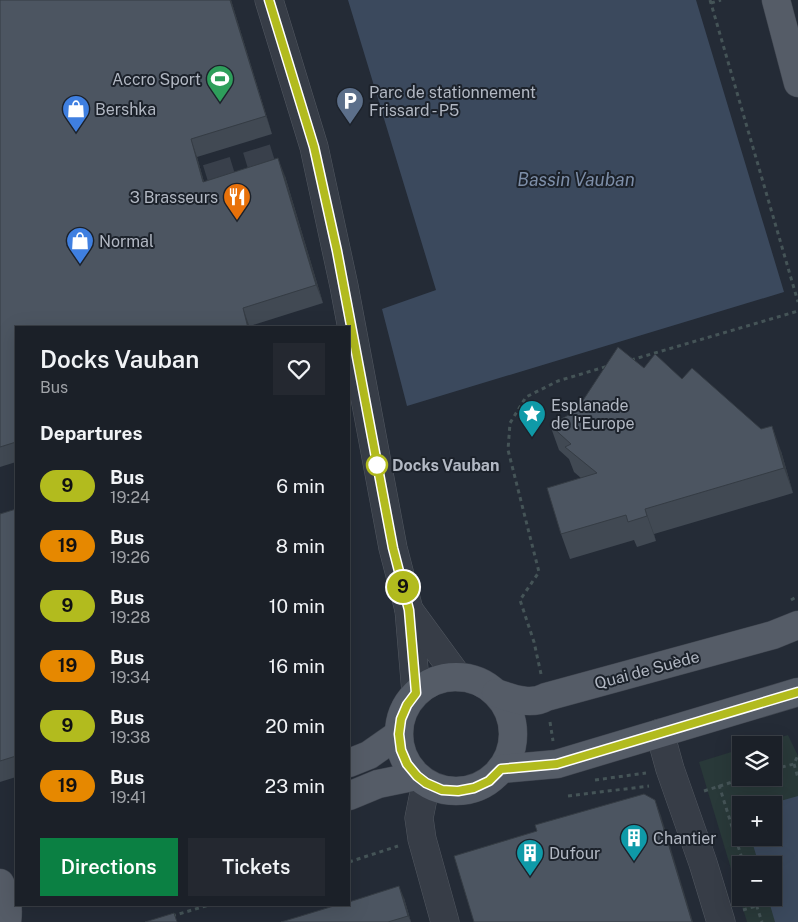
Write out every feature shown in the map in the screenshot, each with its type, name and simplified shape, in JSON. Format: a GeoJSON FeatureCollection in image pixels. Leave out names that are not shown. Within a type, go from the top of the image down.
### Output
{"type":"FeatureCollection","features":[{"type":"Feature","properties":{"kind":"main road"},"geometry":{"type":"LineString","coordinates":[[785,21],[798,83]]}},
{"type":"Feature","properties":{"kind":"main road","name":"Quai de Suède"},"geometry":{"type":"LineString","coordinates":[[496,694],[524,702],[539,701],[546,697],[773,635],[798,625]]}},
{"type":"Feature","properties":{"kind":"main road"},"geometry":{"type":"LineString","coordinates":[[458,677],[482,683],[496,694],[507,709],[512,727],[512,742],[508,756],[501,769],[489,781],[474,788],[458,791],[442,790],[422,780],[407,764],[401,750],[399,734],[401,719],[407,705],[416,693],[428,684],[442,679],[458,677]]}},
{"type":"Feature","properties":{"kind":"main road"},"geometry":{"type":"LineString","coordinates":[[501,769],[557,764],[798,692]]}},
{"type":"Feature","properties":{"kind":"main road"},"geometry":{"type":"LineString","coordinates":[[350,763],[370,755],[399,734]]}},
{"type":"Feature","properties":{"kind":"main road"},"geometry":{"type":"LineString","coordinates":[[350,796],[378,784],[422,780]]}},
{"type":"Feature","properties":{"kind":"main road"},"geometry":{"type":"LineString","coordinates":[[0,873],[15,872]]}},
{"type":"Feature","properties":{"kind":"main road"},"geometry":{"type":"LineString","coordinates":[[0,883],[6,896],[7,922]]}},
{"type":"Feature","properties":{"kind":"main road"},"geometry":{"type":"LineString","coordinates":[[7,922],[13,914],[27,906]]}},
{"type":"Feature","properties":{"kind":"street"},"geometry":{"type":"LineString","coordinates":[[269,0],[314,147],[344,286],[393,548],[409,610],[416,693]]}},
{"type":"Feature","properties":{"kind":"street"},"geometry":{"type":"LineString","coordinates":[[409,610],[458,677]]}},
{"type":"Feature","properties":{"kind":"street"},"geometry":{"type":"LineString","coordinates":[[660,733],[661,777],[703,863],[721,922]]}},
{"type":"Feature","properties":{"kind":"street"},"geometry":{"type":"LineString","coordinates":[[422,780],[419,818],[422,839],[445,922]]}},
{"type":"Feature","properties":{"kind":"path"},"geometry":{"type":"LineString","coordinates":[[721,0],[711,1],[798,302]]}},
{"type":"Feature","properties":{"kind":"path"},"geometry":{"type":"LineString","coordinates":[[625,361],[798,311]]}},
{"type":"Feature","properties":{"kind":"path"},"geometry":{"type":"LineString","coordinates":[[557,764],[546,697],[534,642],[520,600],[539,572],[508,450],[510,423],[526,397],[558,381],[616,364]]}},
{"type":"Feature","properties":{"kind":"path"},"geometry":{"type":"LineString","coordinates":[[798,755],[794,764],[798,778]]}},
{"type":"Feature","properties":{"kind":"path"},"geometry":{"type":"LineString","coordinates":[[782,768],[794,764]]}},
{"type":"Feature","properties":{"kind":"path"},"geometry":{"type":"LineString","coordinates":[[593,781],[661,777]]}},
{"type":"Feature","properties":{"kind":"path"},"geometry":{"type":"LineString","coordinates":[[568,796],[661,777]]}},
{"type":"Feature","properties":{"kind":"path"},"geometry":{"type":"LineString","coordinates":[[710,789],[732,782]]}},
{"type":"Feature","properties":{"kind":"path"},"geometry":{"type":"LineString","coordinates":[[719,785],[741,856]]}},
{"type":"Feature","properties":{"kind":"path"},"geometry":{"type":"LineString","coordinates":[[350,862],[398,846]]}},
{"type":"Feature","properties":{"kind":"path"},"geometry":{"type":"LineString","coordinates":[[171,916],[205,906]]}},
{"type":"Feature","properties":{"kind":"path"},"geometry":{"type":"LineString","coordinates":[[746,909],[756,906],[762,922]]}},
{"type":"Feature","properties":{"kind":"shaded area"},"geometry":{"type":"Polygon","coordinates":[[[788,735],[798,756],[798,922],[747,922],[742,906],[782,906],[782,856],[732,856],[732,872],[699,762],[732,752],[732,786],[782,786],[782,737],[788,735]]]}},
{"type":"Feature","properties":{"kind":"water","name":"Bassin Vauban"},"geometry":{"type":"Polygon","coordinates":[[[348,0],[696,0],[784,292],[407,406],[382,309],[436,290],[348,0]]]}},
{"type":"Feature","properties":{"kind":"water"},"geometry":{"type":"Polygon","coordinates":[[[798,796],[798,922],[775,922],[770,906],[782,906],[782,856],[756,856],[753,846],[782,846],[782,800],[798,796]]]}},
{"type":"Feature","properties":{"kind":"building"},"geometry":{"type":"Polygon","coordinates":[[[0,0],[230,0],[266,116],[191,139],[203,182],[278,158],[316,285],[243,308],[248,326],[15,326],[15,442],[0,447],[0,0]]]}},
{"type":"Feature","properties":{"kind":"building"},"geometry":{"type":"Polygon","coordinates":[[[618,347],[644,368],[655,354],[682,379],[692,368],[761,429],[772,426],[784,468],[645,509],[647,516],[628,522],[626,515],[561,534],[547,488],[597,473],[565,447],[571,444],[550,425],[576,411],[618,347]]]}},
{"type":"Feature","properties":{"kind":"building"},"geometry":{"type":"Polygon","coordinates":[[[15,509],[15,756],[0,761],[0,514],[15,509]]]}},
{"type":"Feature","properties":{"kind":"building"},"geometry":{"type":"Polygon","coordinates":[[[644,794],[655,800],[692,922],[474,922],[454,856],[537,831],[535,825],[644,794]]]}},
{"type":"Feature","properties":{"kind":"building"},"geometry":{"type":"Polygon","coordinates":[[[399,886],[408,916],[388,922],[281,922],[334,906],[350,906],[350,902],[399,886]]]}},
{"type":"Feature","properties":{"kind":"building"},"geometry":{"type":"Polygon","coordinates":[[[174,913],[177,922],[145,922],[174,913]]]}},
{"type":"Feature","properties":{"kind":"tunnel"},"geometry":{"type":"LineString","coordinates":[[167,191],[280,156]]}},
{"type":"Feature","properties":{"kind":"bus line","name":"9"},"geometry":{"type":"LineString","coordinates":[[269,0],[314,147],[344,286],[393,548],[409,610],[416,693],[407,705],[401,719],[399,734],[401,750],[407,764],[426,783],[442,790],[458,791],[474,788],[489,781],[501,769],[557,764],[798,692]]}},
{"type":"Feature","properties":{"kind":"place","name":"Accro Sport"},"geometry":{"type":"Point","coordinates":[220,103]}},
{"type":"Feature","properties":{"kind":"place","name":"Parc de stationnement Frissard - P5"},"geometry":{"type":"Point","coordinates":[350,125]}},
{"type":"Feature","properties":{"kind":"place","name":"Bershka"},"geometry":{"type":"Point","coordinates":[76,133]}},
{"type":"Feature","properties":{"kind":"place","name":"3 Brasseurs"},"geometry":{"type":"Point","coordinates":[237,221]}},
{"type":"Feature","properties":{"kind":"place","name":"Normal"},"geometry":{"type":"Point","coordinates":[80,265]}},
{"type":"Feature","properties":{"kind":"place","name":"Esplanade de l'Europe"},"geometry":{"type":"Point","coordinates":[532,438]}},
{"type":"Feature","properties":{"kind":"place","name":"Docks Vauban"},"geometry":{"type":"Point","coordinates":[377,465]}},
{"type":"Feature","properties":{"kind":"place","name":"Chantier"},"geometry":{"type":"Point","coordinates":[634,862]}},
{"type":"Feature","properties":{"kind":"place","name":"Dufour"},"geometry":{"type":"Point","coordinates":[530,877]}}]}
